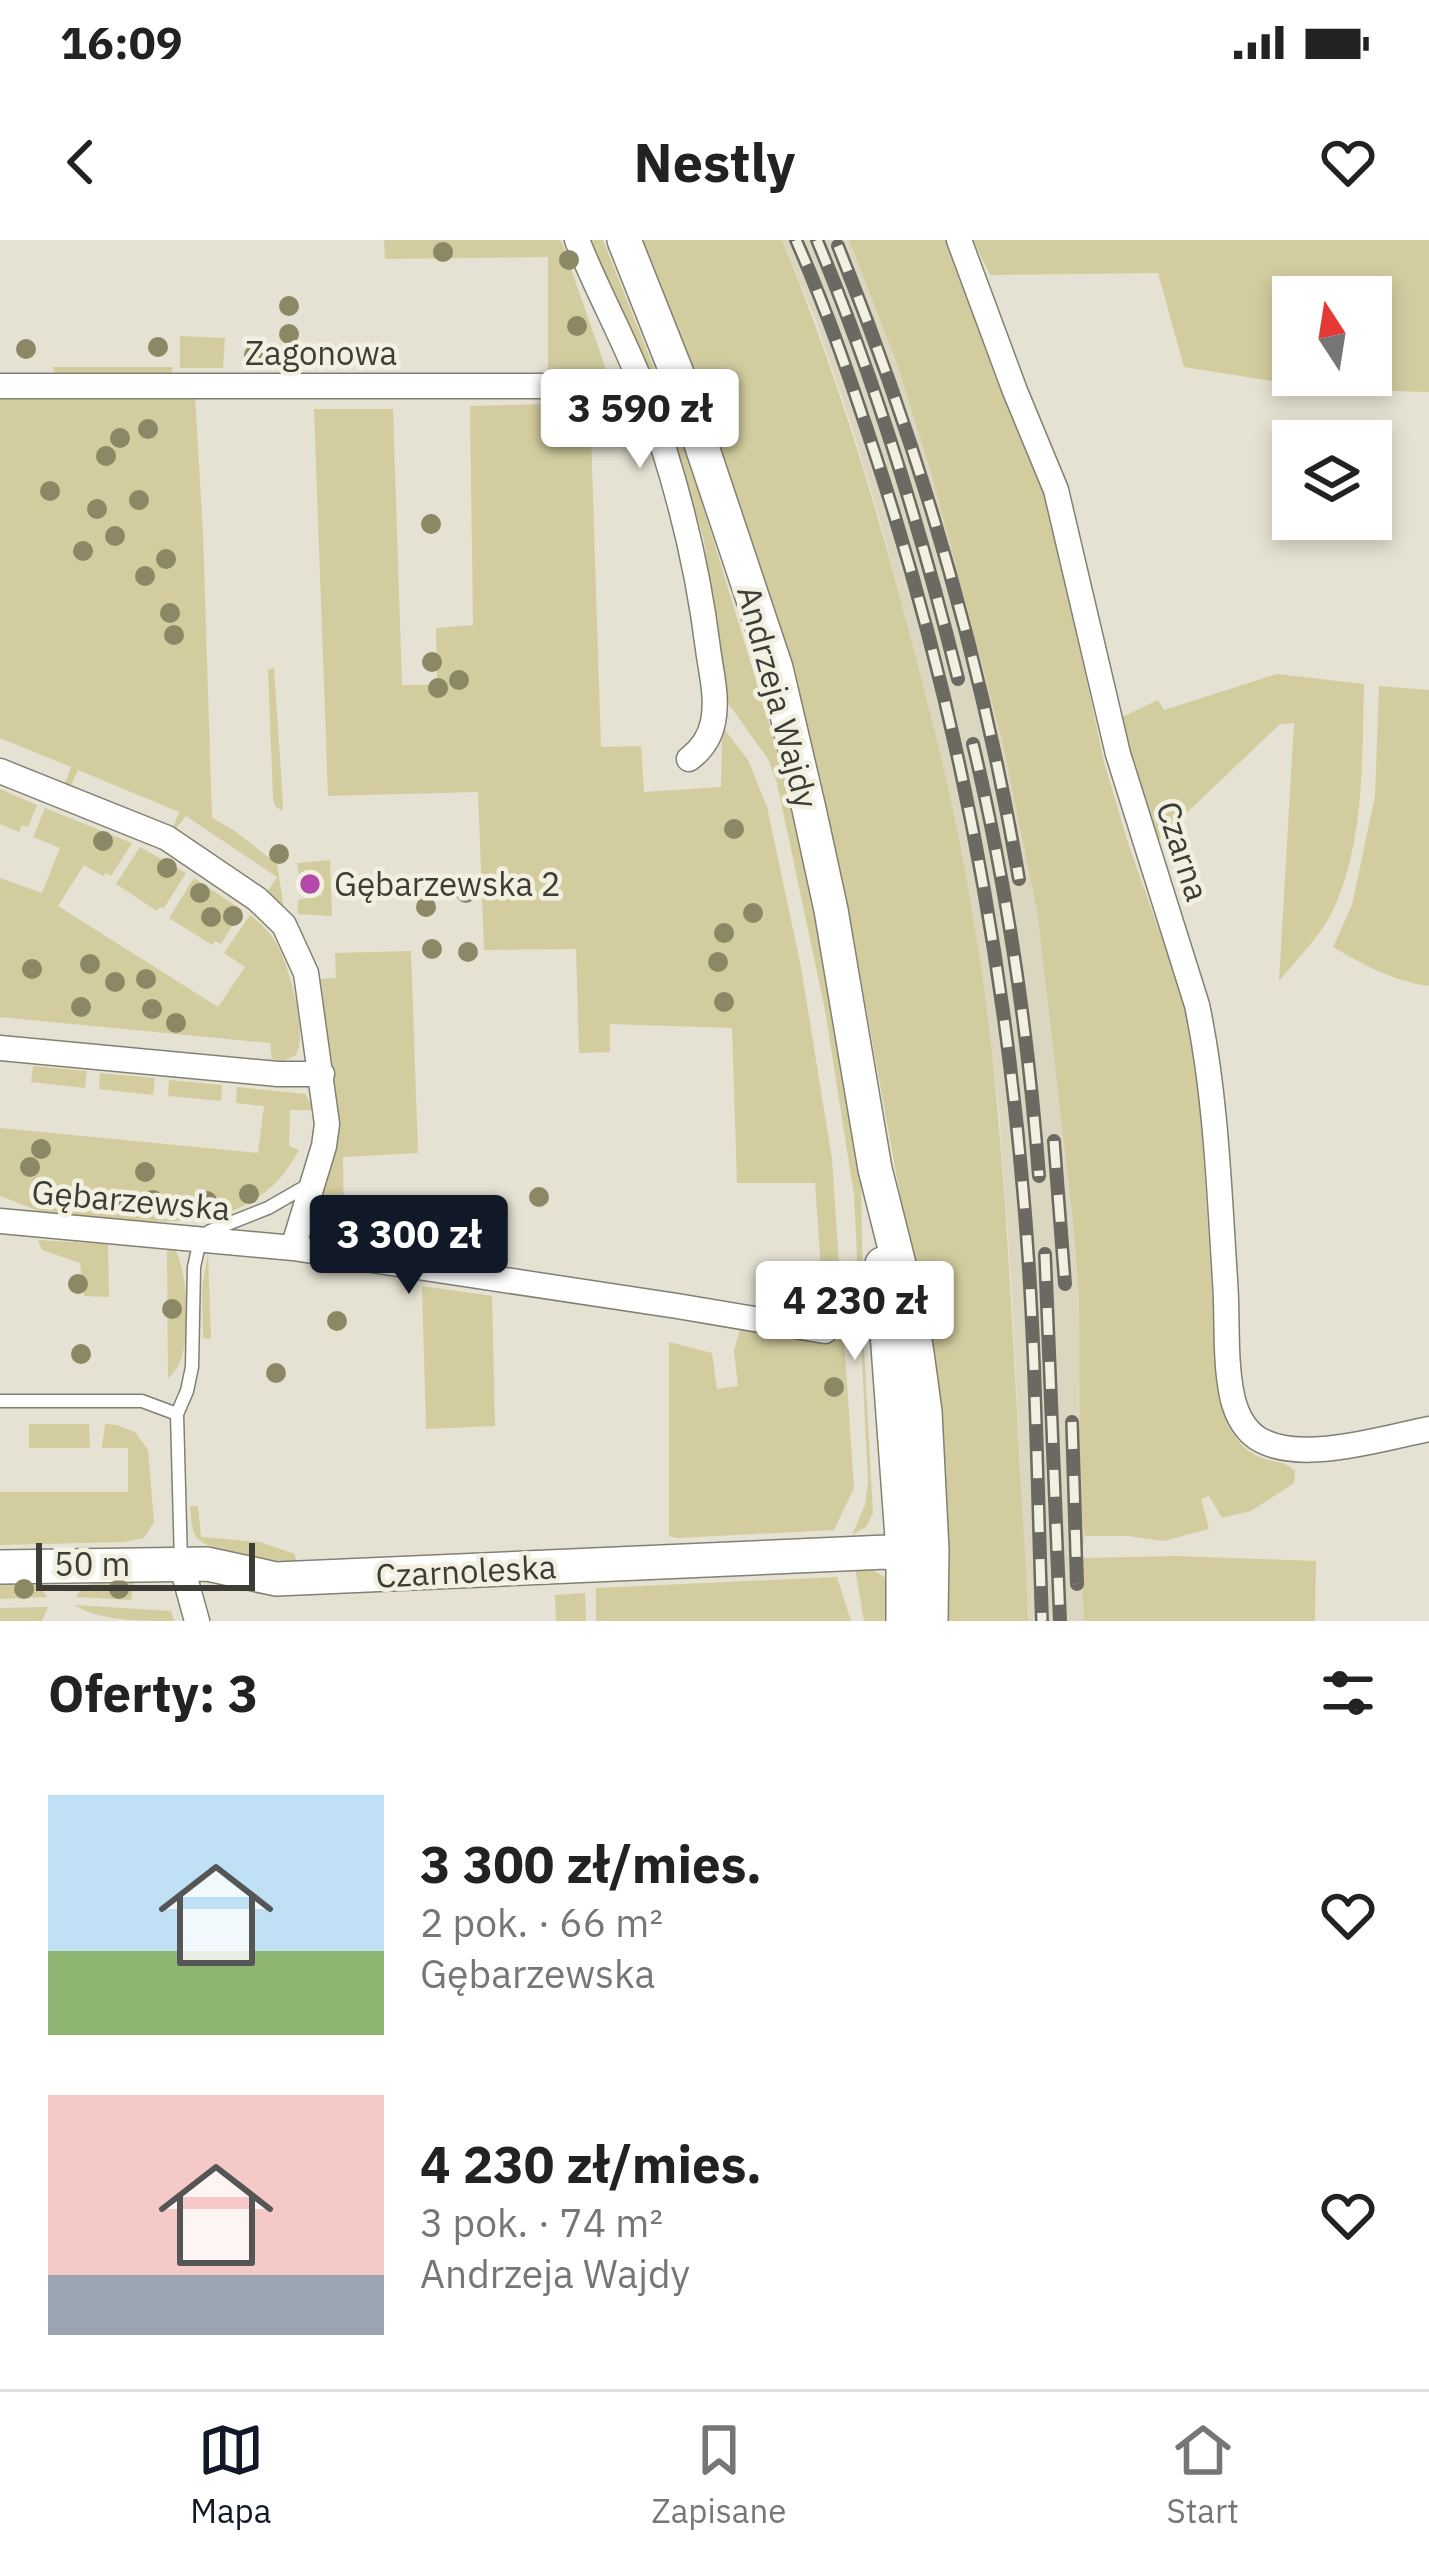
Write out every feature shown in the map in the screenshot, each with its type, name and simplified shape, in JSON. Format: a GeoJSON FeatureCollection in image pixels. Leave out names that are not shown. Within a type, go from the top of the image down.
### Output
{"type":"FeatureCollection","features":[{"type":"Feature","properties":{"kind":"main road","name":"Andrzeja Wajdy"},"geometry":{"type":"LineString","coordinates":[[624,240],[680,381],[776,668],[831,910],[875,1169],[918,1551],[931,1621]]}},
{"type":"Feature","properties":{"kind":"main road","name":"Andrzeja Wajdy"},"geometry":{"type":"LineString","coordinates":[[903,1621],[918,1551]]}},
{"type":"Feature","properties":{"kind":"main road","name":"Czarnoleska"},"geometry":{"type":"LineString","coordinates":[[0,1567],[206,1564],[276,1579],[918,1551]]}},
{"type":"Feature","properties":{"kind":"street"},"geometry":{"type":"LineString","coordinates":[[577,240],[643,386],[683,509],[715,700],[709,734],[689,759]]}},
{"type":"Feature","properties":{"kind":"street","name":"Czarna"},"geometry":{"type":"LineString","coordinates":[[959,240],[1056,490],[1104,704],[1197,1004],[1215,1147],[1233,1401],[1240,1421],[1257,1438],[1274,1445],[1313,1450],[1429,1429]]}},
{"type":"Feature","properties":{"kind":"street","name":"Zagonowa"},"geometry":{"type":"LineString","coordinates":[[0,386],[643,386]]}},
{"type":"Feature","properties":{"kind":"street"},"geometry":{"type":"LineString","coordinates":[[0,771],[167,838],[257,899],[284,926],[306,973],[327,1124],[292,1248]]}},
{"type":"Feature","properties":{"kind":"street"},"geometry":{"type":"LineString","coordinates":[[0,1048],[278,1074],[322,1073]]}},
{"type":"Feature","properties":{"kind":"street","name":"Gębarzewska"},"geometry":{"type":"LineString","coordinates":[[0,1221],[292,1248],[825,1331]]}},
{"type":"Feature","properties":{"kind":"street"},"geometry":{"type":"LineString","coordinates":[[181,1564],[197,1621]]}},
{"type":"Feature","properties":{"kind":"lane"},"geometry":{"type":"LineString","coordinates":[[181,1564],[177,1414],[192,1367],[194,1267],[200,1240],[314,1181]]}},
{"type":"Feature","properties":{"kind":"lane"},"geometry":{"type":"LineString","coordinates":[[0,1401],[142,1401],[177,1414]]}},
{"type":"Feature","properties":{"kind":"shaded area"},"geometry":{"type":"Polygon","coordinates":[[[384,240],[561,240],[608,375],[548,376],[548,257],[385,259],[384,240]]]}},
{"type":"Feature","properties":{"kind":"shaded area"},"geometry":{"type":"Polygon","coordinates":[[[590,240],[603,240],[684,444],[773,736],[821,933],[861,1182],[873,1513],[866,1527],[852,1535],[865,1505],[868,1482],[854,1195],[825,1010],[777,783],[768,759],[723,696],[704,540],[661,403],[590,240]]]}},
{"type":"Feature","properties":{"kind":"shaded area"},"geometry":{"type":"Polygon","coordinates":[[[641,240],[782,240],[835,381],[893,572],[953,808],[983,983],[1007,1228],[1028,1621],[945,1621],[920,1305],[852,930],[774,607],[668,303],[641,240]]]}},
{"type":"Feature","properties":{"kind":"shaded area"},"geometry":{"type":"Polygon","coordinates":[[[782,240],[849,240],[897,364],[932,476],[1003,744],[1047,972],[1074,1231],[1084,1621],[1028,1621],[999,1110],[974,921],[929,707],[881,524],[816,321],[782,240]]]}},
{"type":"Feature","properties":{"kind":"shaded area"},"geometry":{"type":"Polygon","coordinates":[[[849,240],[947,240],[966,279],[1009,410],[1060,541],[1104,762],[1185,1004],[1198,1073],[1219,1399],[1241,1445],[1295,1471],[1294,1483],[1251,1511],[1222,1518],[1209,1496],[1201,1499],[1209,1529],[1164,1541],[1085,1536],[1080,1511],[1074,1231],[1038,916],[1003,744],[932,476],[897,364],[849,240]]]}},
{"type":"Feature","properties":{"kind":"shaded area"},"geometry":{"type":"Polygon","coordinates":[[[973,240],[1429,240],[1429,392],[1392,391],[1392,276],[1272,276],[1272,381],[1184,367],[1158,273],[990,275],[973,240]]]}},
{"type":"Feature","properties":{"kind":"shaded area"},"geometry":{"type":"Polygon","coordinates":[[[180,336],[225,338],[223,368],[180,368],[180,336]]]}},
{"type":"Feature","properties":{"kind":"shaded area"},"geometry":{"type":"Polygon","coordinates":[[[52,367],[173,367],[171,375],[57,376],[52,367]]]}},
{"type":"Feature","properties":{"kind":"shaded area"},"geometry":{"type":"Polygon","coordinates":[[[195,396],[212,818],[277,864],[284,909],[266,894],[277,877],[186,816],[174,831],[179,812],[78,770],[70,788],[64,786],[71,767],[0,738],[0,397],[195,396]]]}},
{"type":"Feature","properties":{"kind":"shaded area"},"geometry":{"type":"Polygon","coordinates":[[[590,403],[601,747],[641,746],[644,792],[721,787],[722,726],[748,760],[767,807],[801,967],[832,1159],[854,1488],[834,1530],[669,1536],[669,1342],[712,1353],[717,1389],[738,1386],[734,1351],[741,1325],[826,1343],[815,1183],[737,1183],[732,1028],[610,1024],[610,1052],[579,1053],[576,949],[484,950],[478,792],[328,796],[314,409],[393,409],[402,685],[437,685],[436,628],[473,625],[470,406],[590,403]]]}},
{"type":"Feature","properties":{"kind":"shaded area"},"geometry":{"type":"Polygon","coordinates":[[[274,668],[282,811],[273,798],[268,670],[274,668]]]}},
{"type":"Feature","properties":{"kind":"shaded area"},"geometry":{"type":"Polygon","coordinates":[[[1277,674],[1364,684],[1360,801],[1342,888],[1326,923],[1279,981],[1294,723],[1280,724],[1156,842],[1120,718],[1158,700],[1164,710],[1277,674]]]}},
{"type":"Feature","properties":{"kind":"shaded area"},"geometry":{"type":"Polygon","coordinates":[[[1379,686],[1429,690],[1429,986],[1391,976],[1333,947],[1352,905],[1375,796],[1379,686]]]}},
{"type":"Feature","properties":{"kind":"shaded area"},"geometry":{"type":"Polygon","coordinates":[[[0,789],[37,805],[28,827],[22,825],[19,832],[0,824],[0,789]]]}},
{"type":"Feature","properties":{"kind":"shaded area"},"geometry":{"type":"Polygon","coordinates":[[[45,808],[132,843],[111,876],[84,865],[58,906],[218,1007],[245,967],[224,953],[250,915],[264,928],[281,953],[291,982],[300,1032],[296,1055],[283,1061],[272,1059],[270,1043],[0,1017],[0,878],[42,893],[60,848],[33,837],[45,808]]]}},
{"type":"Feature","properties":{"kind":"shaded area"},"geometry":{"type":"Polygon","coordinates":[[[140,847],[186,873],[164,908],[157,911],[116,884],[140,847]]]}},
{"type":"Feature","properties":{"kind":"shaded area"},"geometry":{"type":"Polygon","coordinates":[[[330,860],[332,916],[298,914],[298,900],[322,895],[320,873],[299,875],[297,863],[330,860]]]}},
{"type":"Feature","properties":{"kind":"shaded area"},"geometry":{"type":"Polygon","coordinates":[[[194,878],[242,910],[221,944],[215,941],[212,945],[169,918],[194,878]]]}},
{"type":"Feature","properties":{"kind":"shaded area"},"geometry":{"type":"Polygon","coordinates":[[[411,951],[418,1153],[343,1157],[344,1233],[398,1244],[396,1251],[341,1236],[319,1211],[317,979],[336,978],[335,953],[411,951]]]}},
{"type":"Feature","properties":{"kind":"shaded area"},"geometry":{"type":"Polygon","coordinates":[[[33,1066],[87,1071],[85,1088],[31,1082],[33,1066]]]}},
{"type":"Feature","properties":{"kind":"shaded area"},"geometry":{"type":"Polygon","coordinates":[[[100,1073],[155,1078],[153,1095],[99,1089],[100,1073]]]}},
{"type":"Feature","properties":{"kind":"shaded area"},"geometry":{"type":"Polygon","coordinates":[[[169,1080],[222,1085],[221,1101],[168,1096],[169,1080]]]}},
{"type":"Feature","properties":{"kind":"shaded area"},"geometry":{"type":"Polygon","coordinates":[[[237,1087],[305,1094],[316,1104],[315,1110],[290,1110],[289,1146],[299,1150],[283,1174],[245,1205],[198,1219],[146,1222],[53,1215],[0,1196],[0,1128],[258,1153],[264,1106],[236,1103],[237,1087]]]}},
{"type":"Feature","properties":{"kind":"shaded area"},"geometry":{"type":"Polygon","coordinates":[[[38,1240],[108,1244],[109,1297],[84,1296],[80,1263],[42,1250],[38,1240]]]}},
{"type":"Feature","properties":{"kind":"shaded area"},"geometry":{"type":"Polygon","coordinates":[[[167,1248],[176,1251],[180,1264],[187,1318],[182,1354],[168,1378],[167,1248]]]}},
{"type":"Feature","properties":{"kind":"shaded area"},"geometry":{"type":"Polygon","coordinates":[[[208,1253],[211,1339],[203,1338],[202,1288],[208,1253]]]}},
{"type":"Feature","properties":{"kind":"shaded area"},"geometry":{"type":"Polygon","coordinates":[[[422,1286],[492,1296],[495,1426],[426,1429],[422,1286]]]}},
{"type":"Feature","properties":{"kind":"shaded area"},"geometry":{"type":"Polygon","coordinates":[[[29,1424],[89,1424],[90,1448],[29,1448],[29,1424]]]}},
{"type":"Feature","properties":{"kind":"shaded area"},"geometry":{"type":"Polygon","coordinates":[[[105,1424],[135,1432],[148,1450],[154,1522],[144,1538],[0,1545],[0,1492],[128,1492],[128,1448],[102,1448],[105,1424]]]}},
{"type":"Feature","properties":{"kind":"shaded area"},"geometry":{"type":"Polygon","coordinates":[[[190,1506],[198,1506],[201,1537],[260,1542],[295,1554],[296,1562],[241,1555],[202,1542],[194,1532],[190,1506]]]}},
{"type":"Feature","properties":{"kind":"shaded area"},"geometry":{"type":"Polygon","coordinates":[[[1081,1558],[1316,1561],[1315,1621],[1084,1621],[1081,1558]]]}},
{"type":"Feature","properties":{"kind":"shaded area"},"geometry":{"type":"Polygon","coordinates":[[[855,1568],[873,1570],[887,1579],[892,1621],[864,1621],[855,1568]]]}},
{"type":"Feature","properties":{"kind":"shaded area"},"geometry":{"type":"Polygon","coordinates":[[[837,1577],[851,1621],[596,1621],[596,1588],[837,1577]]]}},
{"type":"Feature","properties":{"kind":"shaded area"},"geometry":{"type":"Polygon","coordinates":[[[135,1579],[131,1600],[76,1597],[94,1583],[135,1579]]]}},
{"type":"Feature","properties":{"kind":"shaded area"},"geometry":{"type":"Polygon","coordinates":[[[0,1581],[33,1584],[47,1597],[0,1599],[0,1581]]]}},
{"type":"Feature","properties":{"kind":"shaded area"},"geometry":{"type":"Polygon","coordinates":[[[585,1593],[586,1621],[556,1621],[555,1595],[585,1593]]]}},
{"type":"Feature","properties":{"kind":"shaded area"},"geometry":{"type":"Polygon","coordinates":[[[75,1605],[171,1611],[174,1621],[108,1617],[75,1605]]]}},
{"type":"Feature","properties":{"kind":"shaded area"},"geometry":{"type":"Polygon","coordinates":[[[48,1607],[42,1621],[0,1621],[0,1608],[48,1607]]]}},
{"type":"Feature","properties":{"kind":"railway"},"geometry":{"type":"LineString","coordinates":[[796,240],[848,373],[904,545],[952,730],[989,918],[1015,1107],[1028,1254],[1042,1621]]}},
{"type":"Feature","properties":{"kind":"railway"},"geometry":{"type":"LineString","coordinates":[[817,240],[896,457],[958,679]]}},
{"type":"Feature","properties":{"kind":"railway"},"geometry":{"type":"LineString","coordinates":[[838,246],[896,400],[945,558],[987,717],[1019,879]]}},
{"type":"Feature","properties":{"kind":"railway"},"geometry":{"type":"LineString","coordinates":[[973,744],[1015,959],[1039,1176]]}},
{"type":"Feature","properties":{"kind":"railway"},"geometry":{"type":"LineString","coordinates":[[1054,1141],[1065,1284]]}},
{"type":"Feature","properties":{"kind":"railway"},"geometry":{"type":"LineString","coordinates":[[1045,1254],[1060,1621]]}},
{"type":"Feature","properties":{"kind":"railway"},"geometry":{"type":"LineString","coordinates":[[1072,1422],[1077,1584]]}},
{"type":"Feature","properties":{"kind":"place","name":"Gębarzewska 2"},"geometry":{"type":"Point","coordinates":[310,884]}}]}
